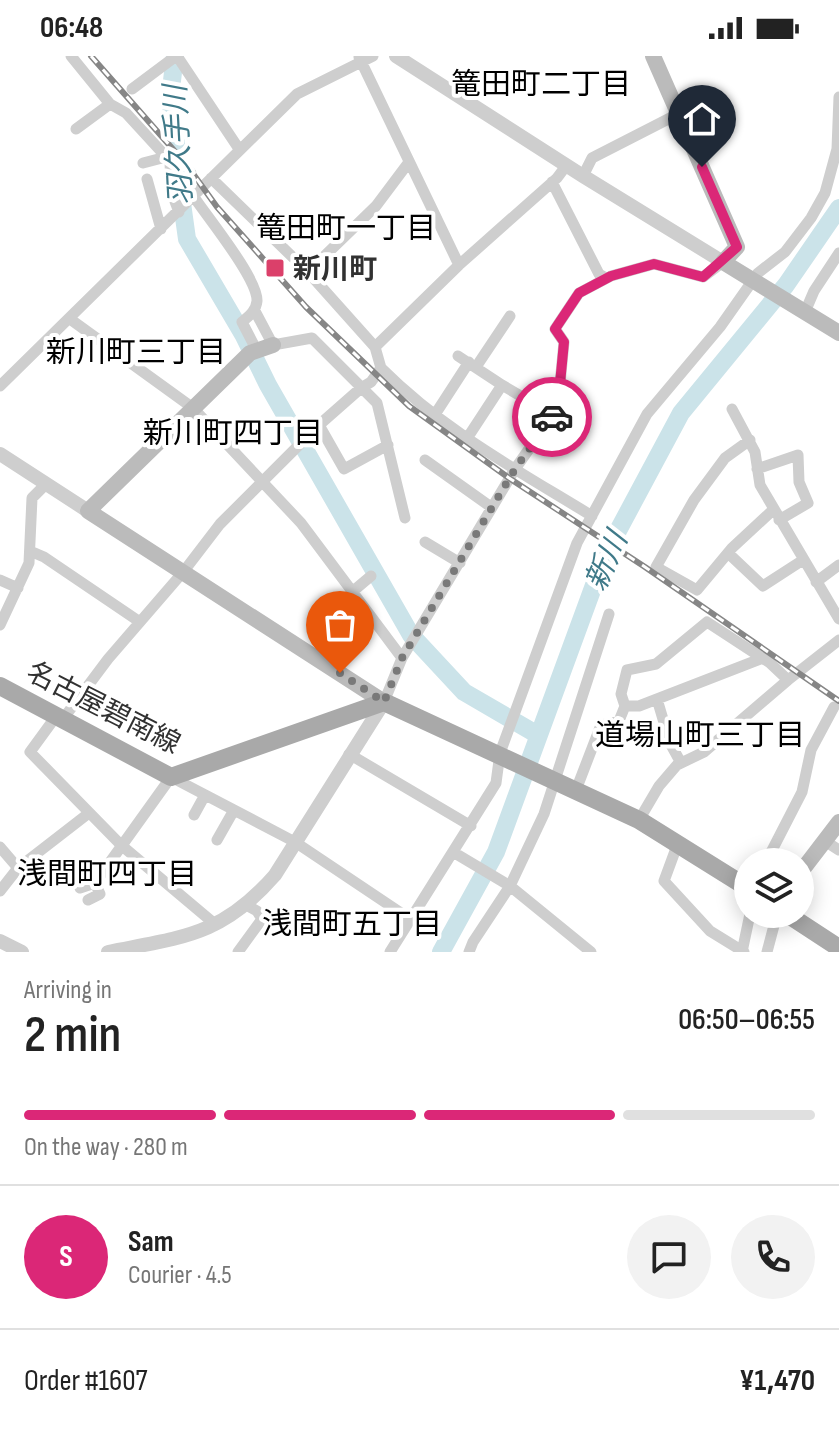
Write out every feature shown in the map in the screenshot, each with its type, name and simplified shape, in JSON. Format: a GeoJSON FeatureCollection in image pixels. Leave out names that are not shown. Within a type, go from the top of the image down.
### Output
{"type":"FeatureCollection","features":[{"type":"Feature","properties":{"kind":"main road"},"geometry":{"type":"LineString","coordinates":[[653,56],[737,247],[723,262],[839,333]]}},
{"type":"Feature","properties":{"kind":"main road"},"geometry":{"type":"LineString","coordinates":[[273,345],[256,349],[88,511],[384,702],[503,754],[639,820],[734,879]]}},
{"type":"Feature","properties":{"kind":"main road","name":"名古屋碧南線"},"geometry":{"type":"LineString","coordinates":[[0,686],[171,777],[384,702]]}},
{"type":"Feature","properties":{"kind":"main road"},"geometry":{"type":"LineString","coordinates":[[814,861],[832,846],[839,822]]}},
{"type":"Feature","properties":{"kind":"main road"},"geometry":{"type":"LineString","coordinates":[[808,928],[839,948]]}},
{"type":"Feature","properties":{"kind":"street"},"geometry":{"type":"LineString","coordinates":[[71,56],[110,104],[126,113],[170,161],[171,191],[179,212]]}},
{"type":"Feature","properties":{"kind":"street"},"geometry":{"type":"LineString","coordinates":[[132,89],[177,56],[239,149]]}},
{"type":"Feature","properties":{"kind":"street"},"geometry":{"type":"LineString","coordinates":[[114,952],[189,936],[216,925],[246,905],[275,875],[384,702],[402,658],[491,507],[553,415],[559,394],[564,342],[555,329],[579,293],[606,278],[654,264],[703,277],[723,262],[566,166],[396,56]]}},
{"type":"Feature","properties":{"kind":"street"},"geometry":{"type":"LineString","coordinates":[[0,386],[297,94],[365,58],[409,162],[459,265]]}},
{"type":"Feature","properties":{"kind":"street"},"geometry":{"type":"LineString","coordinates":[[390,952],[496,783],[503,754],[577,543],[647,414],[720,327],[755,282],[758,273],[785,252],[811,218],[825,193],[837,149],[839,97]]}},
{"type":"Feature","properties":{"kind":"street"},"geometry":{"type":"LineString","coordinates":[[76,129],[110,104]]}},
{"type":"Feature","properties":{"kind":"street"},"geometry":{"type":"LineString","coordinates":[[583,176],[592,158],[678,114]]}},
{"type":"Feature","properties":{"kind":"street"},"geometry":{"type":"LineString","coordinates":[[143,163],[166,157]]}},
{"type":"Feature","properties":{"kind":"street"},"geometry":{"type":"LineString","coordinates":[[308,272],[376,206],[409,162]]}},
{"type":"Feature","properties":{"kind":"street"},"geometry":{"type":"LineString","coordinates":[[375,347],[566,166]]}},
{"type":"Feature","properties":{"kind":"street"},"geometry":{"type":"LineString","coordinates":[[211,178],[308,272],[375,347],[381,368],[434,416],[466,440],[592,516]]}},
{"type":"Feature","properties":{"kind":"street"},"geometry":{"type":"LineString","coordinates":[[147,179],[161,229]]}},
{"type":"Feature","properties":{"kind":"street"},"geometry":{"type":"LineString","coordinates":[[552,182],[599,274],[606,278]]}},
{"type":"Feature","properties":{"kind":"street"},"geometry":{"type":"LineString","coordinates":[[194,197],[253,281],[257,299],[255,311],[273,345],[312,338],[377,403],[405,518]]}},
{"type":"Feature","properties":{"kind":"street"},"geometry":{"type":"LineString","coordinates":[[802,310],[839,253]]}},
{"type":"Feature","properties":{"kind":"street"},"geometry":{"type":"LineString","coordinates":[[255,311],[242,322],[256,349]]}},
{"type":"Feature","properties":{"kind":"street"},"geometry":{"type":"LineString","coordinates":[[434,416],[468,361],[510,316]]}},
{"type":"Feature","properties":{"kind":"street"},"geometry":{"type":"LineString","coordinates":[[70,319],[193,408],[264,480],[301,523],[402,658]]}},
{"type":"Feature","properties":{"kind":"street"},"geometry":{"type":"LineString","coordinates":[[468,361],[553,415]]}},
{"type":"Feature","properties":{"kind":"street"},"geometry":{"type":"LineString","coordinates":[[216,925],[121,845],[30,752],[184,571],[220,524],[319,425],[371,382],[381,368]]}},
{"type":"Feature","properties":{"kind":"street"},"geometry":{"type":"LineString","coordinates":[[466,440],[502,385]]}},
{"type":"Feature","properties":{"kind":"street"},"geometry":{"type":"LineString","coordinates":[[732,409],[750,440],[760,485],[839,619]]}},
{"type":"Feature","properties":{"kind":"street"},"geometry":{"type":"LineString","coordinates":[[319,425],[344,469],[388,445]]}},
{"type":"Feature","properties":{"kind":"street"},"geometry":{"type":"LineString","coordinates":[[750,440],[725,458],[694,500],[656,567],[697,590],[728,553],[776,515],[808,503],[799,482],[798,455],[757,469]]}},
{"type":"Feature","properties":{"kind":"street"},"geometry":{"type":"LineString","coordinates":[[0,454],[88,511]]}},
{"type":"Feature","properties":{"kind":"street"},"geometry":{"type":"LineString","coordinates":[[425,460],[491,507]]}},
{"type":"Feature","properties":{"kind":"street"},"geometry":{"type":"LineString","coordinates":[[0,625],[29,563],[32,498],[46,484]]}},
{"type":"Feature","properties":{"kind":"street"},"geometry":{"type":"LineString","coordinates":[[425,542],[460,563]]}},
{"type":"Feature","properties":{"kind":"street"},"geometry":{"type":"LineString","coordinates":[[30,551],[44,557],[140,622]]}},
{"type":"Feature","properties":{"kind":"street"},"geometry":{"type":"LineString","coordinates":[[728,553],[763,586],[803,560]]}},
{"type":"Feature","properties":{"kind":"street"},"geometry":{"type":"LineString","coordinates":[[816,582],[839,565]]}},
{"type":"Feature","properties":{"kind":"street"},"geometry":{"type":"LineString","coordinates":[[352,592],[371,576]]}},
{"type":"Feature","properties":{"kind":"street"},"geometry":{"type":"LineString","coordinates":[[0,580],[18,588]]}},
{"type":"Feature","properties":{"kind":"street"},"geometry":{"type":"LineString","coordinates":[[469,952],[510,886],[544,814],[609,614]]}},
{"type":"Feature","properties":{"kind":"street"},"geometry":{"type":"LineString","coordinates":[[576,790],[601,725],[619,721],[625,706],[621,694],[627,670],[656,664],[707,622],[763,658],[788,680]]}},
{"type":"Feature","properties":{"kind":"street"},"geometry":{"type":"LineString","coordinates":[[639,820],[659,786],[681,763],[704,752],[839,640]]}},
{"type":"Feature","properties":{"kind":"street"},"geometry":{"type":"LineString","coordinates":[[625,706],[639,706],[763,658]]}},
{"type":"Feature","properties":{"kind":"street"},"geometry":{"type":"LineString","coordinates":[[657,699],[670,743],[681,763]]}},
{"type":"Feature","properties":{"kind":"street"},"geometry":{"type":"LineString","coordinates":[[773,848],[802,792],[811,750],[834,707]]}},
{"type":"Feature","properties":{"kind":"street"},"geometry":{"type":"LineString","coordinates":[[349,754],[471,826]]}},
{"type":"Feature","properties":{"kind":"street"},"geometry":{"type":"LineString","coordinates":[[80,888],[95,883],[171,777],[295,842],[410,919]]}},
{"type":"Feature","properties":{"kind":"street"},"geometry":{"type":"LineString","coordinates":[[194,815],[205,795]]}},
{"type":"Feature","properties":{"kind":"street"},"geometry":{"type":"LineString","coordinates":[[217,840],[234,810]]}},
{"type":"Feature","properties":{"kind":"street"},"geometry":{"type":"LineString","coordinates":[[0,891],[18,868],[89,813]]}},
{"type":"Feature","properties":{"kind":"street"},"geometry":{"type":"LineString","coordinates":[[678,843],[664,881],[710,931],[742,952],[747,928]]}},
{"type":"Feature","properties":{"kind":"street"},"geometry":{"type":"LineString","coordinates":[[0,847],[18,868]]}},
{"type":"Feature","properties":{"kind":"street"},"geometry":{"type":"LineString","coordinates":[[454,853],[510,886],[591,952]]}},
{"type":"Feature","properties":{"kind":"street"},"geometry":{"type":"LineString","coordinates":[[88,900],[100,894],[95,883]]}},
{"type":"Feature","properties":{"kind":"street"},"geometry":{"type":"LineString","coordinates":[[238,952],[262,919],[257,911],[246,905]]}},
{"type":"Feature","properties":{"kind":"street"},"geometry":{"type":"LineString","coordinates":[[767,952],[773,928]]}},
{"type":"Feature","properties":{"kind":"street"},"geometry":{"type":"LineString","coordinates":[[0,941],[22,952]]}},
{"type":"Feature","properties":{"kind":"waterway","name":"羽久手川"},"geometry":{"type":"LineString","coordinates":[[175,56],[170,97],[176,143],[175,191],[182,203],[187,239],[411,635],[464,692],[538,735]]}},
{"type":"Feature","properties":{"kind":"waterway","name":"新川"},"geometry":{"type":"LineString","coordinates":[[441,952],[496,852],[605,555],[681,413],[786,285],[839,208]]}},
{"type":"Feature","properties":{"kind":"railway"},"geometry":{"type":"LineString","coordinates":[[91,56],[193,172]]}},
{"type":"Feature","properties":{"kind":"railway"},"geometry":{"type":"LineString","coordinates":[[186,164],[217,207],[306,307],[409,406],[509,478],[645,567],[839,701]]}},
{"type":"Feature","properties":{"kind":"way so far"},"geometry":{"type":"LineString","coordinates":[[340,673],[384,702],[402,658],[491,507],[552,417]]}},
{"type":"Feature","properties":{"kind":"place","name":"新川町"},"geometry":{"type":"Point","coordinates":[275,268]}},
{"type":"Feature","properties":{"kind":"district","name":"篭田町二丁目"},"geometry":{"type":"Point","coordinates":[541,84]}},
{"type":"Feature","properties":{"kind":"district","name":"篭田町一丁目"},"geometry":{"type":"Point","coordinates":[346,228]}},
{"type":"Feature","properties":{"kind":"district","name":"新川町三丁目"},"geometry":{"type":"Point","coordinates":[136,352]}},
{"type":"Feature","properties":{"kind":"district","name":"新川町四丁目"},"geometry":{"type":"Point","coordinates":[233,433]}},
{"type":"Feature","properties":{"kind":"district","name":"道場山町三丁目"},"geometry":{"type":"Point","coordinates":[700,735]}},
{"type":"Feature","properties":{"kind":"district","name":"浅間町四丁目"},"geometry":{"type":"Point","coordinates":[107,874]}},
{"type":"Feature","properties":{"kind":"district","name":"浅間町五丁目"},"geometry":{"type":"Point","coordinates":[352,924]}},
{"type":"Feature","properties":{"kind":"route"},"geometry":{"type":"LineString","coordinates":[[552,417],[559,394],[564,342],[555,329],[579,293],[611,276],[654,264],[703,277],[737,247],[702,167]]}}]}
